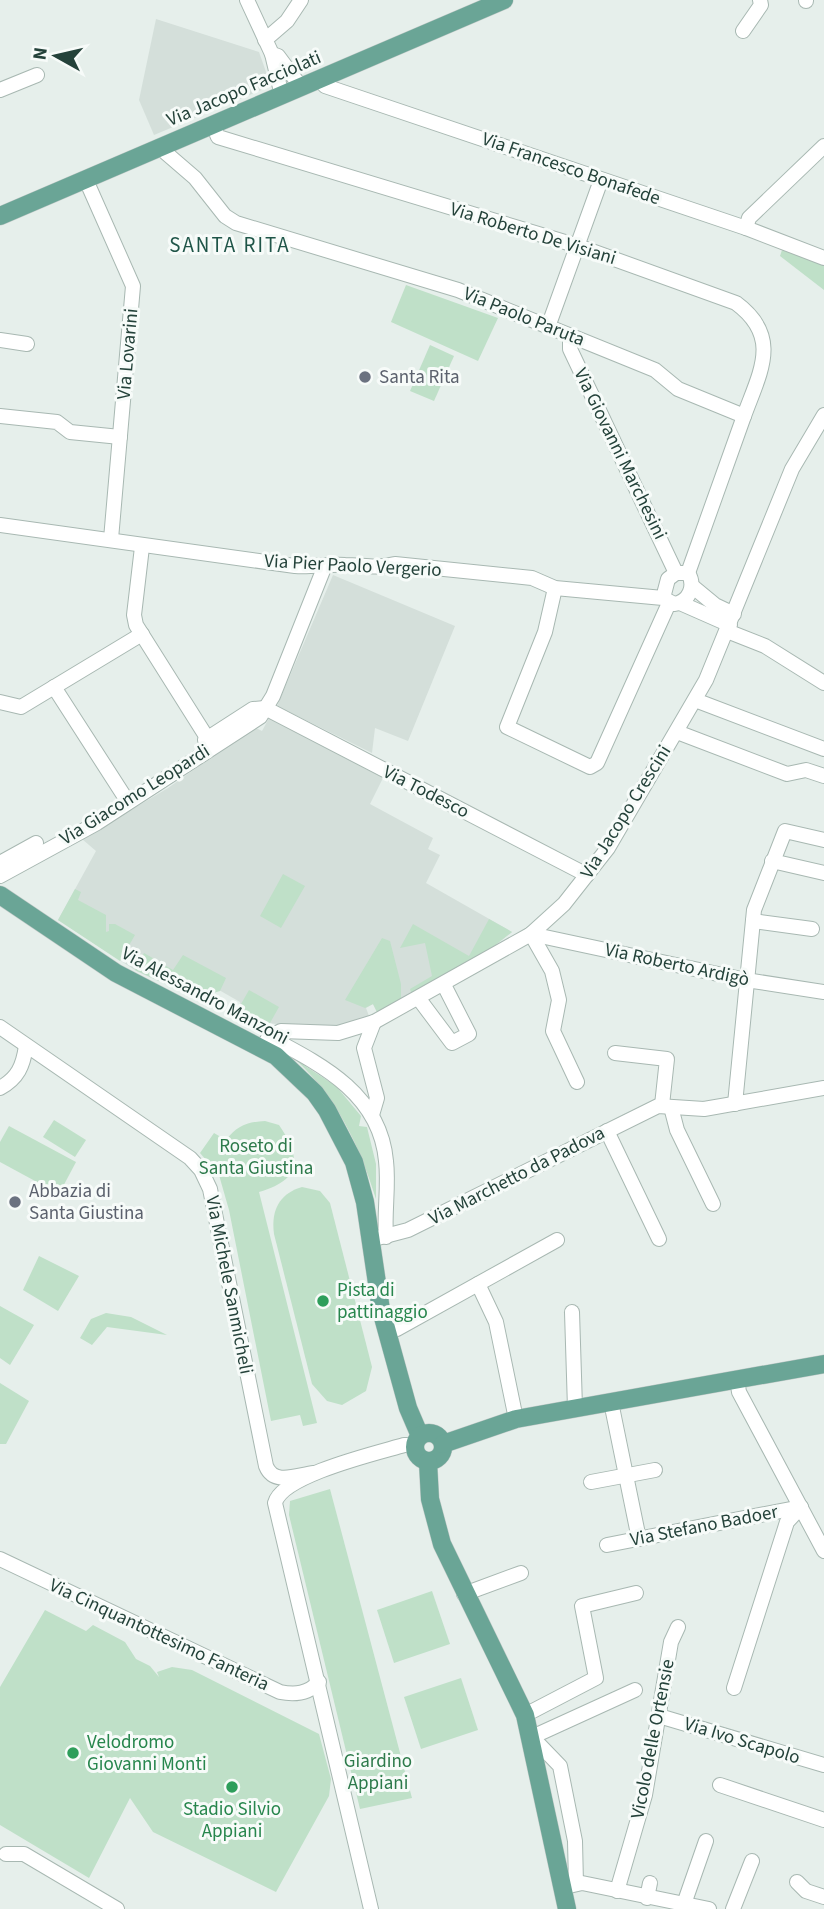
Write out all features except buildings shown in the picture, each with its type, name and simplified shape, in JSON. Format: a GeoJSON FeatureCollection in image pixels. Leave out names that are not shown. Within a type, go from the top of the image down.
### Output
{"type":"FeatureCollection","features":[{"type":"Feature","properties":{"kind":"main road","name":"Via Jacopo Facciolati"},"geometry":{"type":"LineString","coordinates":[[0,216],[164,147],[288,89],[320,80],[505,0]]}},
{"type":"Feature","properties":{"kind":"main road","name":"Via Alessandro Manzoni"},"geometry":{"type":"LineString","coordinates":[[0,895],[116,973],[265,1042],[302,1079],[327,1110],[360,1182],[378,1239],[386,1332],[417,1440]]}},
{"type":"Feature","properties":{"kind":"main road"},"geometry":{"type":"LineString","coordinates":[[443,1444],[516,1419],[824,1364]]}},
{"type":"Feature","properties":{"kind":"main road"},"geometry":{"type":"LineString","coordinates":[[428,1462],[417,1457],[417,1440],[433,1434],[443,1444]]}},
{"type":"Feature","properties":{"kind":"main road"},"geometry":{"type":"LineString","coordinates":[[428,1462],[440,1456],[443,1444]]}},
{"type":"Feature","properties":{"kind":"main road"},"geometry":{"type":"LineString","coordinates":[[428,1462],[433,1515],[464,1594],[525,1715],[573,1885],[567,1909]]}},
{"type":"Feature","properties":{"kind":"street"},"geometry":{"type":"LineString","coordinates":[[247,0],[272,54],[271,62],[288,89]]}},
{"type":"Feature","properties":{"kind":"street"},"geometry":{"type":"LineString","coordinates":[[265,40],[287,21],[301,0]]}},
{"type":"Feature","properties":{"kind":"street"},"geometry":{"type":"LineString","coordinates":[[743,31],[761,5],[760,0]]}},
{"type":"Feature","properties":{"kind":"street"},"geometry":{"type":"LineString","coordinates":[[272,54],[278,56],[288,89]]}},
{"type":"Feature","properties":{"kind":"street"},"geometry":{"type":"LineString","coordinates":[[0,90],[37,75]]}},
{"type":"Feature","properties":{"kind":"street","name":"Via Francesco Bonafede"},"geometry":{"type":"LineString","coordinates":[[320,80],[325,86],[746,228],[824,258]]}},
{"type":"Feature","properties":{"kind":"street","name":"Via Roberto De Visiani"},"geometry":{"type":"LineString","coordinates":[[213,125],[218,136],[578,246],[736,303],[753,316],[766,353],[744,416]]}},
{"type":"Feature","properties":{"kind":"street"},"geometry":{"type":"LineString","coordinates":[[746,228],[749,218],[824,146]]}},
{"type":"Feature","properties":{"kind":"street","name":"Via Paolo Paruta"},"geometry":{"type":"LineString","coordinates":[[164,147],[166,153],[207,191],[225,216],[236,223],[331,254],[433,281],[654,370],[678,389],[744,416]]}},
{"type":"Feature","properties":{"kind":"street","name":"Via Lovarini"},"geometry":{"type":"LineString","coordinates":[[86,180],[133,286],[111,538]]}},
{"type":"Feature","properties":{"kind":"street"},"geometry":{"type":"LineString","coordinates":[[548,327],[601,180]]}},
{"type":"Feature","properties":{"kind":"street","name":"Via Giovanni Marchesini"},"geometry":{"type":"LineString","coordinates":[[570,336],[570,349],[686,577]]}},
{"type":"Feature","properties":{"kind":"street"},"geometry":{"type":"LineString","coordinates":[[0,340],[27,344]]}},
{"type":"Feature","properties":{"kind":"street","name":"Via Jacopo Crescini"},"geometry":{"type":"LineString","coordinates":[[265,1042],[281,1031],[338,1033],[374,1022],[531,934],[564,904],[608,848],[695,700],[730,623],[792,469],[824,415]]}},
{"type":"Feature","properties":{"kind":"street"},"geometry":{"type":"LineString","coordinates":[[0,416],[57,422],[70,432],[120,437]]}},
{"type":"Feature","properties":{"kind":"street"},"geometry":{"type":"LineString","coordinates":[[555,588],[545,632],[507,727],[590,767],[597,763],[671,602],[686,577],[744,416]]}},
{"type":"Feature","properties":{"kind":"street","name":"Via Pier Paolo Vergerio"},"geometry":{"type":"LineString","coordinates":[[0,525],[111,538],[142,547],[324,568],[344,565],[381,569],[402,564],[532,578],[555,588],[671,602],[730,623]]}},
{"type":"Feature","properties":{"kind":"street"},"geometry":{"type":"LineString","coordinates":[[142,547],[134,615],[142,634],[211,742]]}},
{"type":"Feature","properties":{"kind":"street"},"geometry":{"type":"LineString","coordinates":[[265,708],[317,591],[324,568]]}},
{"type":"Feature","properties":{"kind":"street"},"geometry":{"type":"LineString","coordinates":[[671,602],[664,585],[686,577]]}},
{"type":"Feature","properties":{"kind":"street"},"geometry":{"type":"LineString","coordinates":[[686,577],[730,623],[824,683]]}},
{"type":"Feature","properties":{"kind":"street"},"geometry":{"type":"LineString","coordinates":[[0,702],[21,707],[142,634]]}},
{"type":"Feature","properties":{"kind":"street"},"geometry":{"type":"LineString","coordinates":[[54,687],[125,799]]}},
{"type":"Feature","properties":{"kind":"street"},"geometry":{"type":"LineString","coordinates":[[695,700],[824,749]]}},
{"type":"Feature","properties":{"kind":"street","name":"Via Giacomo Leopardi"},"geometry":{"type":"LineString","coordinates":[[0,863],[125,799],[211,742],[253,709],[265,708]]}},
{"type":"Feature","properties":{"kind":"street","name":"Via Todesco"},"geometry":{"type":"LineString","coordinates":[[265,708],[587,875]]}},
{"type":"Feature","properties":{"kind":"street"},"geometry":{"type":"LineString","coordinates":[[677,732],[787,774],[806,770],[824,776]]}},
{"type":"Feature","properties":{"kind":"street","name":"Via Giacomo Leopardi"},"geometry":{"type":"LineString","coordinates":[[0,876],[97,823],[125,799]]}},
{"type":"Feature","properties":{"kind":"street"},"geometry":{"type":"LineString","coordinates":[[735,1104],[756,902],[785,831],[824,840]]}},
{"type":"Feature","properties":{"kind":"street"},"geometry":{"type":"LineString","coordinates":[[772,861],[824,873]]}},
{"type":"Feature","properties":{"kind":"street"},"geometry":{"type":"LineString","coordinates":[[753,921],[811,929]]}},
{"type":"Feature","properties":{"kind":"street"},"geometry":{"type":"LineString","coordinates":[[531,934],[552,971],[559,1000],[553,1031],[577,1082]]}},
{"type":"Feature","properties":{"kind":"street","name":"Via Roberto Ardigò"},"geometry":{"type":"LineString","coordinates":[[531,934],[746,979],[824,992]]}},
{"type":"Feature","properties":{"kind":"street"},"geometry":{"type":"LineString","coordinates":[[419,999],[452,1043],[469,1034],[444,985]]}},
{"type":"Feature","properties":{"kind":"street"},"geometry":{"type":"LineString","coordinates":[[372,1115],[377,1098],[367,1069],[364,1048],[374,1022]]}},
{"type":"Feature","properties":{"kind":"street","name":"Via Michele Sanmicheli"},"geometry":{"type":"LineString","coordinates":[[0,1027],[190,1158],[201,1170],[210,1189],[266,1466],[276,1478],[314,1473]]}},
{"type":"Feature","properties":{"kind":"street","name":"Via Alessandro Manzoni"},"geometry":{"type":"LineString","coordinates":[[265,1042],[329,1070],[350,1086],[372,1115],[386,1158],[378,1239]]}},
{"type":"Feature","properties":{"kind":"street"},"geometry":{"type":"LineString","coordinates":[[0,1088],[17,1076],[24,1062],[26,1046]]}},
{"type":"Feature","properties":{"kind":"street"},"geometry":{"type":"LineString","coordinates":[[615,1053],[667,1059],[667,1106],[713,1204]]}},
{"type":"Feature","properties":{"kind":"street","name":"Via Marchetto da Padova"},"geometry":{"type":"LineString","coordinates":[[378,1239],[408,1230],[607,1131],[667,1106],[704,1109],[824,1088]]}},
{"type":"Feature","properties":{"kind":"street"},"geometry":{"type":"LineString","coordinates":[[607,1131],[659,1239]]}},
{"type":"Feature","properties":{"kind":"street"},"geometry":{"type":"LineString","coordinates":[[386,1332],[397,1329],[557,1240]]}},
{"type":"Feature","properties":{"kind":"street"},"geometry":{"type":"LineString","coordinates":[[478,1284],[496,1322],[516,1419]]}},
{"type":"Feature","properties":{"kind":"street"},"geometry":{"type":"LineString","coordinates":[[572,1312],[575,1408]]}},
{"type":"Feature","properties":{"kind":"street"},"geometry":{"type":"LineString","coordinates":[[737,1379],[739,1392],[824,1551]]}},
{"type":"Feature","properties":{"kind":"street"},"geometry":{"type":"LineString","coordinates":[[611,1402],[639,1539]]}},
{"type":"Feature","properties":{"kind":"street"},"geometry":{"type":"LineString","coordinates":[[372,1909],[280,1530],[276,1499],[284,1490],[314,1473],[417,1440]]}},
{"type":"Feature","properties":{"kind":"street"},"geometry":{"type":"LineString","coordinates":[[591,1482],[655,1470]]}},
{"type":"Feature","properties":{"kind":"street"},"geometry":{"type":"LineString","coordinates":[[734,1688],[787,1522],[801,1507]]}},
{"type":"Feature","properties":{"kind":"street","name":"Via Stefano Badoer"},"geometry":{"type":"LineString","coordinates":[[607,1545],[801,1507]]}},
{"type":"Feature","properties":{"kind":"street","name":"Via Cinquantottesimo Fanteria"},"geometry":{"type":"LineString","coordinates":[[0,1559],[280,1692],[300,1693],[310,1690],[318,1682]]}},
{"type":"Feature","properties":{"kind":"street"},"geometry":{"type":"LineString","coordinates":[[464,1594],[521,1573]]}},
{"type":"Feature","properties":{"kind":"street"},"geometry":{"type":"LineString","coordinates":[[525,1715],[596,1678],[582,1606],[636,1593]]}},
{"type":"Feature","properties":{"kind":"street","name":"Vicolo delle Ortensie"},"geometry":{"type":"LineString","coordinates":[[617,1891],[645,1796],[671,1642],[678,1627]]}},
{"type":"Feature","properties":{"kind":"street"},"geometry":{"type":"LineString","coordinates":[[531,1737],[635,1690]]}},
{"type":"Feature","properties":{"kind":"street","name":"Via Ivo Scapolo"},"geometry":{"type":"LineString","coordinates":[[659,1716],[824,1765]]}},
{"type":"Feature","properties":{"kind":"street"},"geometry":{"type":"LineString","coordinates":[[720,1785],[824,1820]]}},
{"type":"Feature","properties":{"kind":"street"},"geometry":{"type":"LineString","coordinates":[[684,1904],[706,1841]]}},
{"type":"Feature","properties":{"kind":"street"},"geometry":{"type":"LineString","coordinates":[[2,1853],[24,1854],[117,1909]]}},
{"type":"Feature","properties":{"kind":"street"},"geometry":{"type":"LineString","coordinates":[[733,1909],[752,1861]]}},
{"type":"Feature","properties":{"kind":"street"},"geometry":{"type":"LineString","coordinates":[[797,1882],[806,1891],[824,1897]]}},
{"type":"Feature","properties":{"kind":"street"},"geometry":{"type":"LineString","coordinates":[[647,1898],[650,1883]]}},
{"type":"Feature","properties":{"kind":"street"},"geometry":{"type":"LineString","coordinates":[[573,1885],[709,1909]]}},
{"type":"Feature","properties":{"kind":"shaded area"},"geometry":{"type":"Polygon","coordinates":[[[156,19],[259,52],[271,86],[154,135],[139,100],[156,19]]]}},
{"type":"Feature","properties":{"kind":"shaded area"},"geometry":{"type":"Polygon","coordinates":[[[333,575],[455,626],[408,741],[375,728],[372,753],[277,706],[333,575]]]}},
{"type":"Feature","properties":{"kind":"shaded area"},"geometry":{"type":"Polygon","coordinates":[[[269,718],[383,778],[370,804],[433,838],[428,849],[440,855],[426,883],[512,932],[484,954],[377,1012],[373,1004],[366,1008],[369,1016],[344,1025],[289,1025],[244,1021],[240,1002],[219,990],[197,998],[138,972],[58,920],[96,851],[82,839],[168,788],[254,727],[262,731],[269,718]]]}},
{"type":"Feature","properties":{"kind":"green space"},"geometry":{"type":"Polygon","coordinates":[[[782,250],[824,265],[824,290],[780,256],[782,250]]]}},
{"type":"Feature","properties":{"kind":"green space"},"geometry":{"type":"Polygon","coordinates":[[[406,285],[498,318],[478,361],[391,322],[406,285]]]}},
{"type":"Feature","properties":{"kind":"green space"},"geometry":{"type":"Polygon","coordinates":[[[430,345],[454,356],[434,401],[410,391],[430,345]]]}},
{"type":"Feature","properties":{"kind":"green space"},"geometry":{"type":"Polygon","coordinates":[[[283,874],[305,886],[281,928],[260,916],[283,874]]]}},
{"type":"Feature","properties":{"kind":"green space"},"geometry":{"type":"Polygon","coordinates":[[[75,889],[81,892],[78,900],[106,915],[106,932],[109,931],[109,924],[115,924],[135,935],[120,961],[58,920],[75,889]]]}},
{"type":"Feature","properties":{"kind":"green space"},"geometry":{"type":"Polygon","coordinates":[[[489,919],[512,932],[484,954],[412,995],[410,989],[432,976],[425,943],[400,948],[413,924],[469,956],[489,919]]]}},
{"type":"Feature","properties":{"kind":"green space"},"geometry":{"type":"Polygon","coordinates":[[[382,938],[390,941],[401,984],[401,1000],[377,1012],[373,1004],[365,1008],[345,1000],[382,938]]]}},
{"type":"Feature","properties":{"kind":"green space"},"geometry":{"type":"Polygon","coordinates":[[[144,953],[173,970],[183,955],[226,978],[220,991],[197,998],[135,970],[144,953]]]}},
{"type":"Feature","properties":{"kind":"green space"},"geometry":{"type":"Polygon","coordinates":[[[249,990],[279,1007],[270,1023],[244,1021],[241,1004],[249,990]]]}},
{"type":"Feature","properties":{"kind":"green space"},"geometry":{"type":"Polygon","coordinates":[[[296,1060],[336,1086],[361,1116],[359,1126],[367,1127],[376,1164],[376,1199],[345,1124],[324,1091],[296,1060]]]}},
{"type":"Feature","properties":{"kind":"green space"},"geometry":{"type":"Polygon","coordinates":[[[54,1120],[86,1140],[75,1157],[43,1137],[54,1120]]]}},
{"type":"Feature","properties":{"kind":"green space","name":"Roseto di Santa Giustina"},"geometry":{"type":"Polygon","coordinates":[[[265,1121],[279,1125],[287,1137],[294,1158],[290,1175],[273,1187],[259,1192],[317,1423],[303,1426],[300,1415],[271,1421],[229,1210],[219,1175],[200,1153],[214,1133],[226,1140],[243,1126],[265,1121]]]}},
{"type":"Feature","properties":{"kind":"green space"},"geometry":{"type":"Polygon","coordinates":[[[9,1126],[76,1162],[59,1194],[0,1162],[0,1142],[9,1126]]]}},
{"type":"Feature","properties":{"kind":"green space","name":"Pista di pattinaggio"},"geometry":{"type":"Polygon","coordinates":[[[302,1187],[320,1191],[330,1203],[372,1367],[366,1391],[342,1405],[327,1401],[312,1384],[274,1234],[274,1218],[278,1205],[287,1194],[302,1187]]]}},
{"type":"Feature","properties":{"kind":"green space"},"geometry":{"type":"Polygon","coordinates":[[[39,1256],[79,1276],[58,1311],[23,1290],[39,1256]]]}},
{"type":"Feature","properties":{"kind":"green space"},"geometry":{"type":"Polygon","coordinates":[[[0,1306],[34,1325],[10,1365],[0,1358],[0,1306]]]}},
{"type":"Feature","properties":{"kind":"green space"},"geometry":{"type":"Polygon","coordinates":[[[106,1313],[131,1317],[167,1335],[107,1327],[92,1345],[80,1338],[91,1319],[106,1313]]]}},
{"type":"Feature","properties":{"kind":"green space"},"geometry":{"type":"Polygon","coordinates":[[[0,1383],[29,1401],[6,1444],[0,1444],[0,1383]]]}},
{"type":"Feature","properties":{"kind":"green space","name":"Giardino Appiani"},"geometry":{"type":"Polygon","coordinates":[[[330,1489],[412,1798],[360,1809],[289,1515],[290,1501],[330,1489]]]}},
{"type":"Feature","properties":{"kind":"green space"},"geometry":{"type":"Polygon","coordinates":[[[432,1591],[450,1644],[394,1663],[377,1610],[432,1591]]]}},
{"type":"Feature","properties":{"kind":"green space"},"geometry":{"type":"Polygon","coordinates":[[[45,1610],[86,1631],[93,1625],[125,1642],[136,1659],[150,1666],[159,1677],[157,1672],[172,1667],[192,1670],[319,1734],[331,1779],[329,1796],[276,1892],[153,1832],[130,1798],[89,1878],[0,1825],[0,1687],[45,1610]]]}},
{"type":"Feature","properties":{"kind":"green space"},"geometry":{"type":"Polygon","coordinates":[[[461,1678],[478,1730],[421,1749],[404,1697],[461,1678]]]}},
{"type":"Feature","properties":{"kind":"place","name":"Santa Rita"},"geometry":{"type":"Point","coordinates":[365,377]}},
{"type":"Feature","properties":{"kind":"place","name":"Abbazia di Santa Giustina"},"geometry":{"type":"Point","coordinates":[15,1202]}},
{"type":"Feature","properties":{"kind":"place","name":"Pista di pattinaggio"},"geometry":{"type":"Point","coordinates":[323,1301]}},
{"type":"Feature","properties":{"kind":"place","name":"Velodromo Giovanni Monti"},"geometry":{"type":"Point","coordinates":[73,1753]}},
{"type":"Feature","properties":{"kind":"place","name":"Stadio Silvio Appiani"},"geometry":{"type":"Point","coordinates":[232,1787]}},
{"type":"Feature","properties":{"kind":"district","name":"SANTA RITA"},"geometry":{"type":"Point","coordinates":[230,245]}}]}
